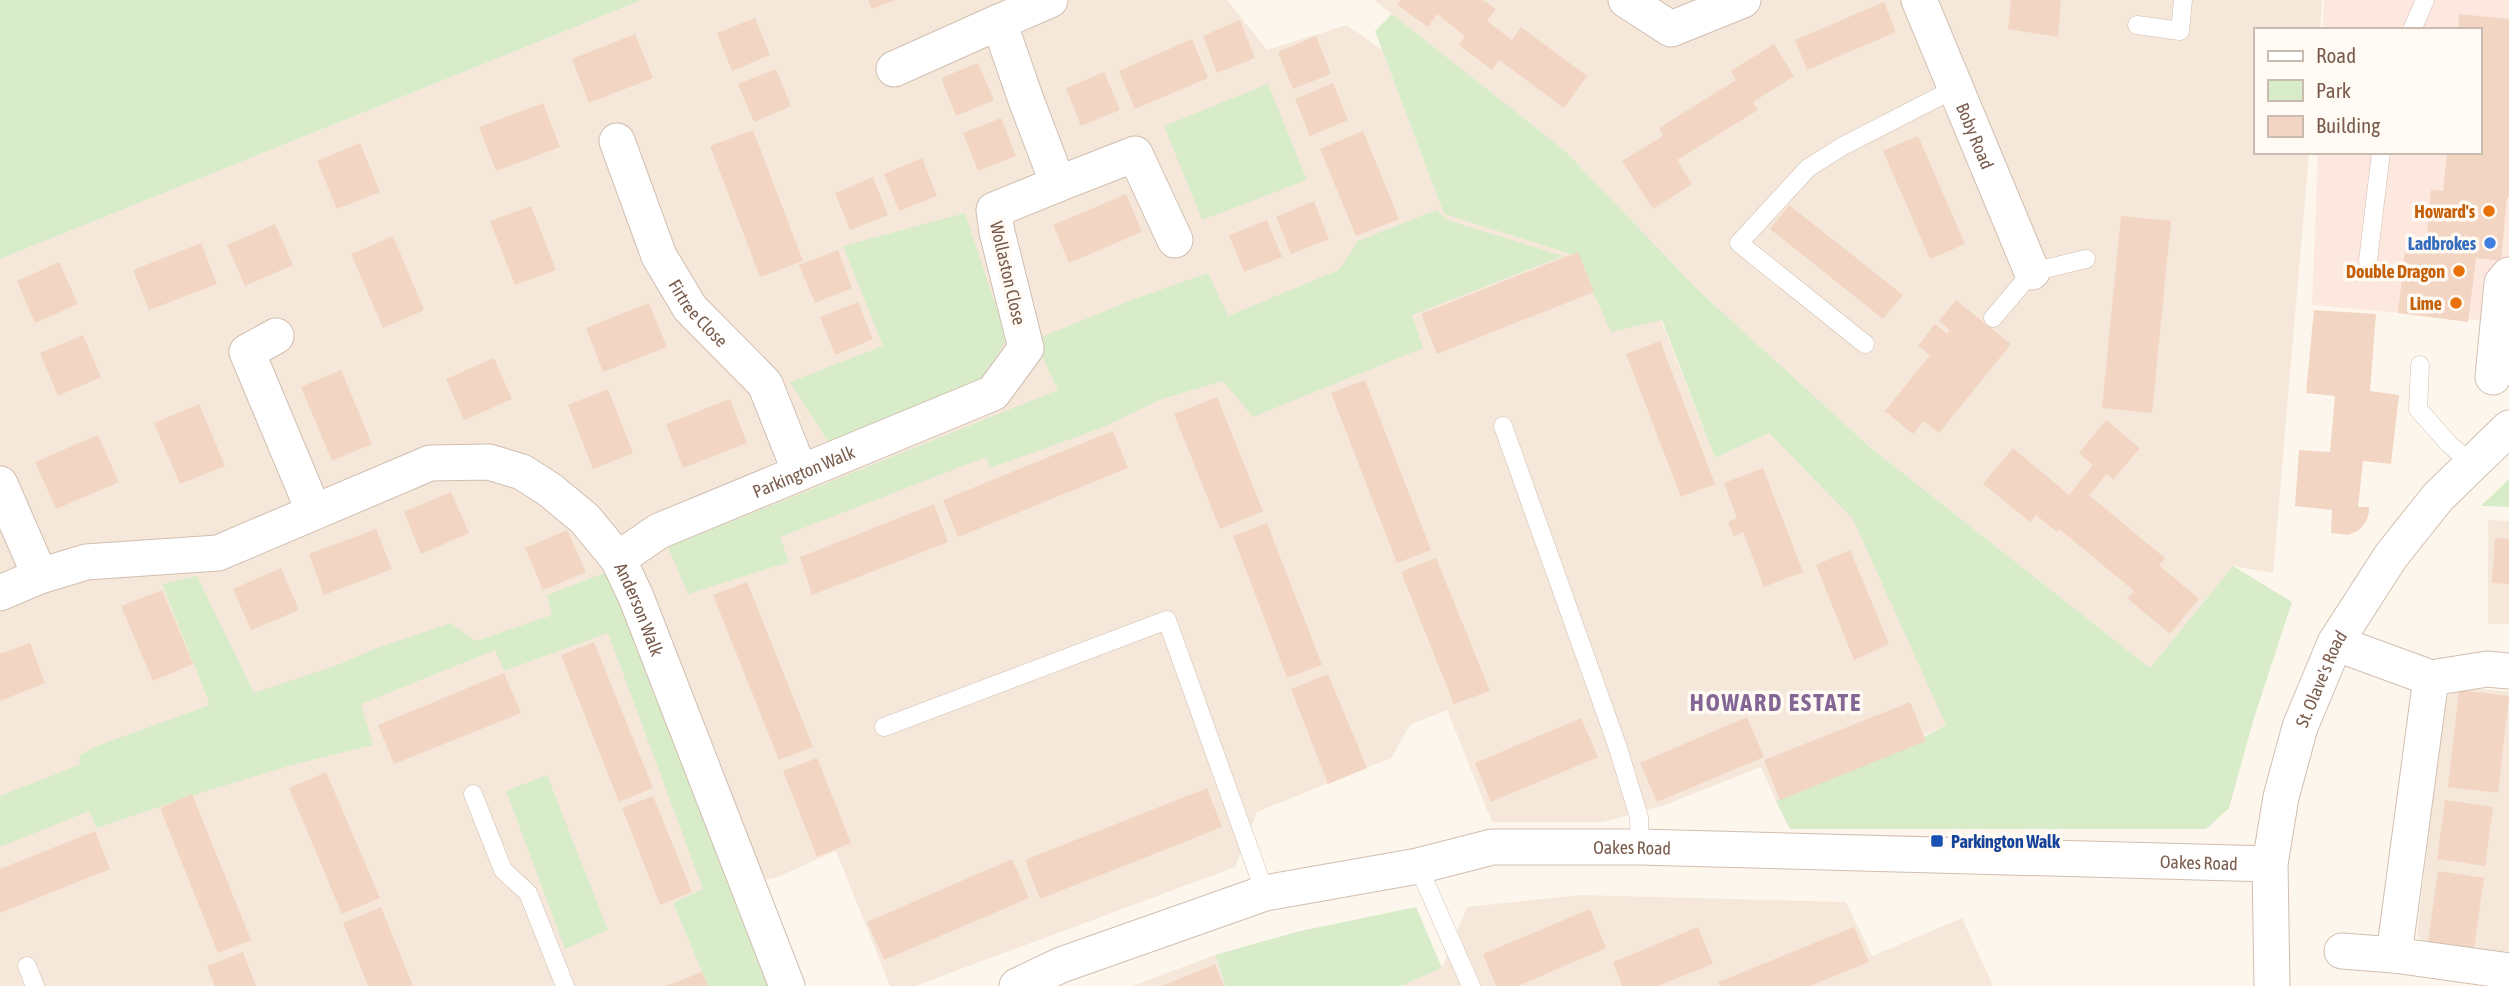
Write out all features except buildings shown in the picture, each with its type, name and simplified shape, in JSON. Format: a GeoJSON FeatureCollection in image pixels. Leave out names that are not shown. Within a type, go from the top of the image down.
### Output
{"type":"FeatureCollection","features":[{"type":"Feature","properties":{"kind":"street"},"geometry":{"type":"LineString","coordinates":[[894,69],[1050,0]]}},
{"type":"Feature","properties":{"kind":"street"},"geometry":{"type":"LineString","coordinates":[[1626,0],[1671,29],[1742,0]]}},
{"type":"Feature","properties":{"kind":"street","name":"Boby Road"},"geometry":{"type":"LineString","coordinates":[[1919,0],[2032,272]]}},
{"type":"Feature","properties":{"kind":"street"},"geometry":{"type":"LineString","coordinates":[[999,22],[1058,184]]}},
{"type":"Feature","properties":{"kind":"street","name":"Firtree Close"},"geometry":{"type":"LineString","coordinates":[[617,141],[659,256],[690,308],[765,384],[800,472]]}},
{"type":"Feature","properties":{"kind":"street","name":"Wollaston Close"},"geometry":{"type":"LineString","coordinates":[[993,393],[1026,348],[996,232],[995,210],[1135,154],[1175,240]]}},
{"type":"Feature","properties":{"kind":"street"},"geometry":{"type":"LineString","coordinates":[[2493,377],[2502,283],[2509,275]]}},
{"type":"Feature","properties":{"kind":"street"},"geometry":{"type":"LineString","coordinates":[[275,336],[247,352],[314,512]]}},
{"type":"Feature","properties":{"kind":"street","name":"Parkington Walk"},"geometry":{"type":"LineString","coordinates":[[618,559],[659,531],[993,393]]}},
{"type":"Feature","properties":{"kind":"street","name":"St. Olave's Road"},"geometry":{"type":"LineString","coordinates":[[2272,986],[2270,864],[2281,797],[2300,727],[2335,643],[2391,556],[2438,497],[2509,428]]}},
{"type":"Feature","properties":{"kind":"street","name":"Anderson Walk"},"geometry":{"type":"LineString","coordinates":[[0,593],[40,576],[86,562],[218,553],[430,463],[489,462],[522,472],[550,490],[585,519],[618,559],[636,597],[787,986]]}},
{"type":"Feature","properties":{"kind":"street"},"geometry":{"type":"LineString","coordinates":[[0,484],[40,576]]}},
{"type":"Feature","properties":{"kind":"street"},"geometry":{"type":"LineString","coordinates":[[2335,643],[2431,678],[2487,669],[2509,671]]}},
{"type":"Feature","properties":{"kind":"street"},"geometry":{"type":"LineString","coordinates":[[2394,955],[2431,678]]}},
{"type":"Feature","properties":{"kind":"street","name":"Oakes Road"},"geometry":{"type":"LineString","coordinates":[[1017,986],[1061,965],[1265,893],[1418,866],[1492,847],[1640,848],[2270,864]]}},
{"type":"Feature","properties":{"kind":"street"},"geometry":{"type":"LineString","coordinates":[[2342,951],[2394,955],[2509,971]]}},
{"type":"Feature","properties":{"kind":"lane"},"geometry":{"type":"LineString","coordinates":[[2137,25],[2180,31],[2183,0]]}},
{"type":"Feature","properties":{"kind":"lane"},"geometry":{"type":"LineString","coordinates":[[2413,28],[2425,0]]}},
{"type":"Feature","properties":{"kind":"lane"},"geometry":{"type":"LineString","coordinates":[[1865,344],[1739,243],[1808,168],[1843,146],[1956,88]]}},
{"type":"Feature","properties":{"kind":"lane"},"geometry":{"type":"LineString","coordinates":[[2368,261],[2381,154]]}},
{"type":"Feature","properties":{"kind":"lane"},"geometry":{"type":"LineString","coordinates":[[1993,318],[2032,272],[2086,259]]}},
{"type":"Feature","properties":{"kind":"lane"},"geometry":{"type":"LineString","coordinates":[[2420,365],[2418,409],[2449,444],[2471,463]]}},
{"type":"Feature","properties":{"kind":"lane"},"geometry":{"type":"LineString","coordinates":[[1503,426],[1617,745],[1639,817],[1640,848]]}},
{"type":"Feature","properties":{"kind":"lane"},"geometry":{"type":"LineString","coordinates":[[884,727],[1167,620],[1265,893]]}},
{"type":"Feature","properties":{"kind":"lane"},"geometry":{"type":"LineString","coordinates":[[473,794],[503,870],[528,893],[565,986]]}},
{"type":"Feature","properties":{"kind":"lane"},"geometry":{"type":"LineString","coordinates":[[1418,866],[1471,986]]}},
{"type":"Feature","properties":{"kind":"lane"},"geometry":{"type":"LineString","coordinates":[[27,966],[35,986]]}},
{"type":"Feature","properties":{"kind":"shaded area"},"geometry":{"type":"Polygon","coordinates":[[[642,0],[1227,0],[1267,50],[1347,25],[1382,50],[1444,214],[1577,256],[1661,320],[1715,458],[1769,433],[1853,518],[1947,725],[1776,801],[1761,767],[1662,806],[1603,822],[1492,822],[1447,710],[1410,725],[1391,758],[1257,812],[1235,867],[915,986],[890,986],[836,851],[775,878],[703,890],[673,903],[708,986],[0,986],[0,259],[642,0]]]}},
{"type":"Feature","properties":{"kind":"shaded area"},"geometry":{"type":"Polygon","coordinates":[[[1374,0],[2322,0],[2320,28],[2254,28],[2254,154],[2309,154],[2273,573],[2233,566],[2150,668],[1871,448],[1698,290],[1565,151],[1374,0]]]}},
{"type":"Feature","properties":{"kind":"shaded area"},"geometry":{"type":"Polygon","coordinates":[[[2324,0],[2509,0],[2509,335],[2477,320],[2312,305],[2318,154],[2481,154],[2481,28],[2323,28],[2324,0]]]}},
{"type":"Feature","properties":{"kind":"shaded area"},"geometry":{"type":"Polygon","coordinates":[[[2488,520],[2509,521],[2509,624],[2488,624],[2488,520]]]}},
{"type":"Feature","properties":{"kind":"shaded area"},"geometry":{"type":"Polygon","coordinates":[[[2459,686],[2509,692],[2509,960],[2429,949],[2417,935],[2444,700],[2459,686]]]}},
{"type":"Feature","properties":{"kind":"shaded area"},"geometry":{"type":"Polygon","coordinates":[[[1580,895],[1846,902],[1872,956],[1962,918],[1993,986],[1400,986],[1442,968],[1467,907],[1580,895]]]}},
{"type":"Feature","properties":{"kind":"shaded area"},"geometry":{"type":"Polygon","coordinates":[[[1215,955],[1226,986],[1132,986],[1215,955]]]}},
{"type":"Feature","properties":{"kind":"green space"},"geometry":{"type":"Polygon","coordinates":[[[0,0],[642,0],[0,259],[0,0]]]}},
{"type":"Feature","properties":{"kind":"green space"},"geometry":{"type":"Polygon","coordinates":[[[1392,14],[1565,151],[1698,290],[1871,448],[2150,668],[2233,566],[2292,602],[2254,718],[2229,808],[2206,829],[1790,829],[1776,801],[1946,725],[1853,519],[1769,433],[1715,458],[1662,320],[1611,332],[1577,256],[1444,214],[1375,31],[1392,14]]]}},
{"type":"Feature","properties":{"kind":"green space"},"geometry":{"type":"Polygon","coordinates":[[[1268,84],[1307,180],[1202,220],[1164,126],[1268,84]]]}},
{"type":"Feature","properties":{"kind":"green space"},"geometry":{"type":"Polygon","coordinates":[[[1436,210],[1447,220],[1563,256],[1412,315],[1423,348],[1253,417],[1223,381],[1159,400],[1104,427],[990,468],[986,457],[780,537],[789,562],[688,594],[668,547],[1058,390],[1034,340],[1137,298],[1208,273],[1228,316],[1339,270],[1358,241],[1436,210]]]}},
{"type":"Feature","properties":{"kind":"green space"},"geometry":{"type":"Polygon","coordinates":[[[965,213],[1007,340],[979,382],[832,448],[790,382],[883,346],[843,246],[965,213]]]}},
{"type":"Feature","properties":{"kind":"green space"},"geometry":{"type":"Polygon","coordinates":[[[2509,479],[2509,507],[2481,506],[2509,479]]]}},
{"type":"Feature","properties":{"kind":"green space"},"geometry":{"type":"Polygon","coordinates":[[[612,570],[776,986],[708,986],[673,903],[703,889],[608,633],[504,671],[495,650],[361,704],[373,745],[292,765],[97,828],[89,811],[0,847],[0,796],[79,765],[80,755],[97,746],[210,705],[162,584],[197,576],[254,693],[451,623],[476,641],[552,615],[547,595],[612,570]]]}},
{"type":"Feature","properties":{"kind":"green space"},"geometry":{"type":"Polygon","coordinates":[[[547,775],[608,930],[565,949],[506,791],[547,775]]]}},
{"type":"Feature","properties":{"kind":"green space"},"geometry":{"type":"Polygon","coordinates":[[[1416,907],[1442,968],[1400,986],[1226,986],[1215,955],[1296,932],[1416,907]]]}},
{"type":"Feature","properties":{"kind":"place","name":"Howard's"},"geometry":{"type":"Point","coordinates":[2489,211]}},
{"type":"Feature","properties":{"kind":"place","name":"Ladbrokes"},"geometry":{"type":"Point","coordinates":[2490,243]}},
{"type":"Feature","properties":{"kind":"place","name":"Double Dragon"},"geometry":{"type":"Point","coordinates":[2459,271]}},
{"type":"Feature","properties":{"kind":"place","name":"Lime"},"geometry":{"type":"Point","coordinates":[2456,303]}},
{"type":"Feature","properties":{"kind":"place","name":"Parkington Walk"},"geometry":{"type":"Point","coordinates":[1937,841]}},
{"type":"Feature","properties":{"kind":"district","name":"HOWARD ESTATE"},"geometry":{"type":"Point","coordinates":[1776,702]}}]}
